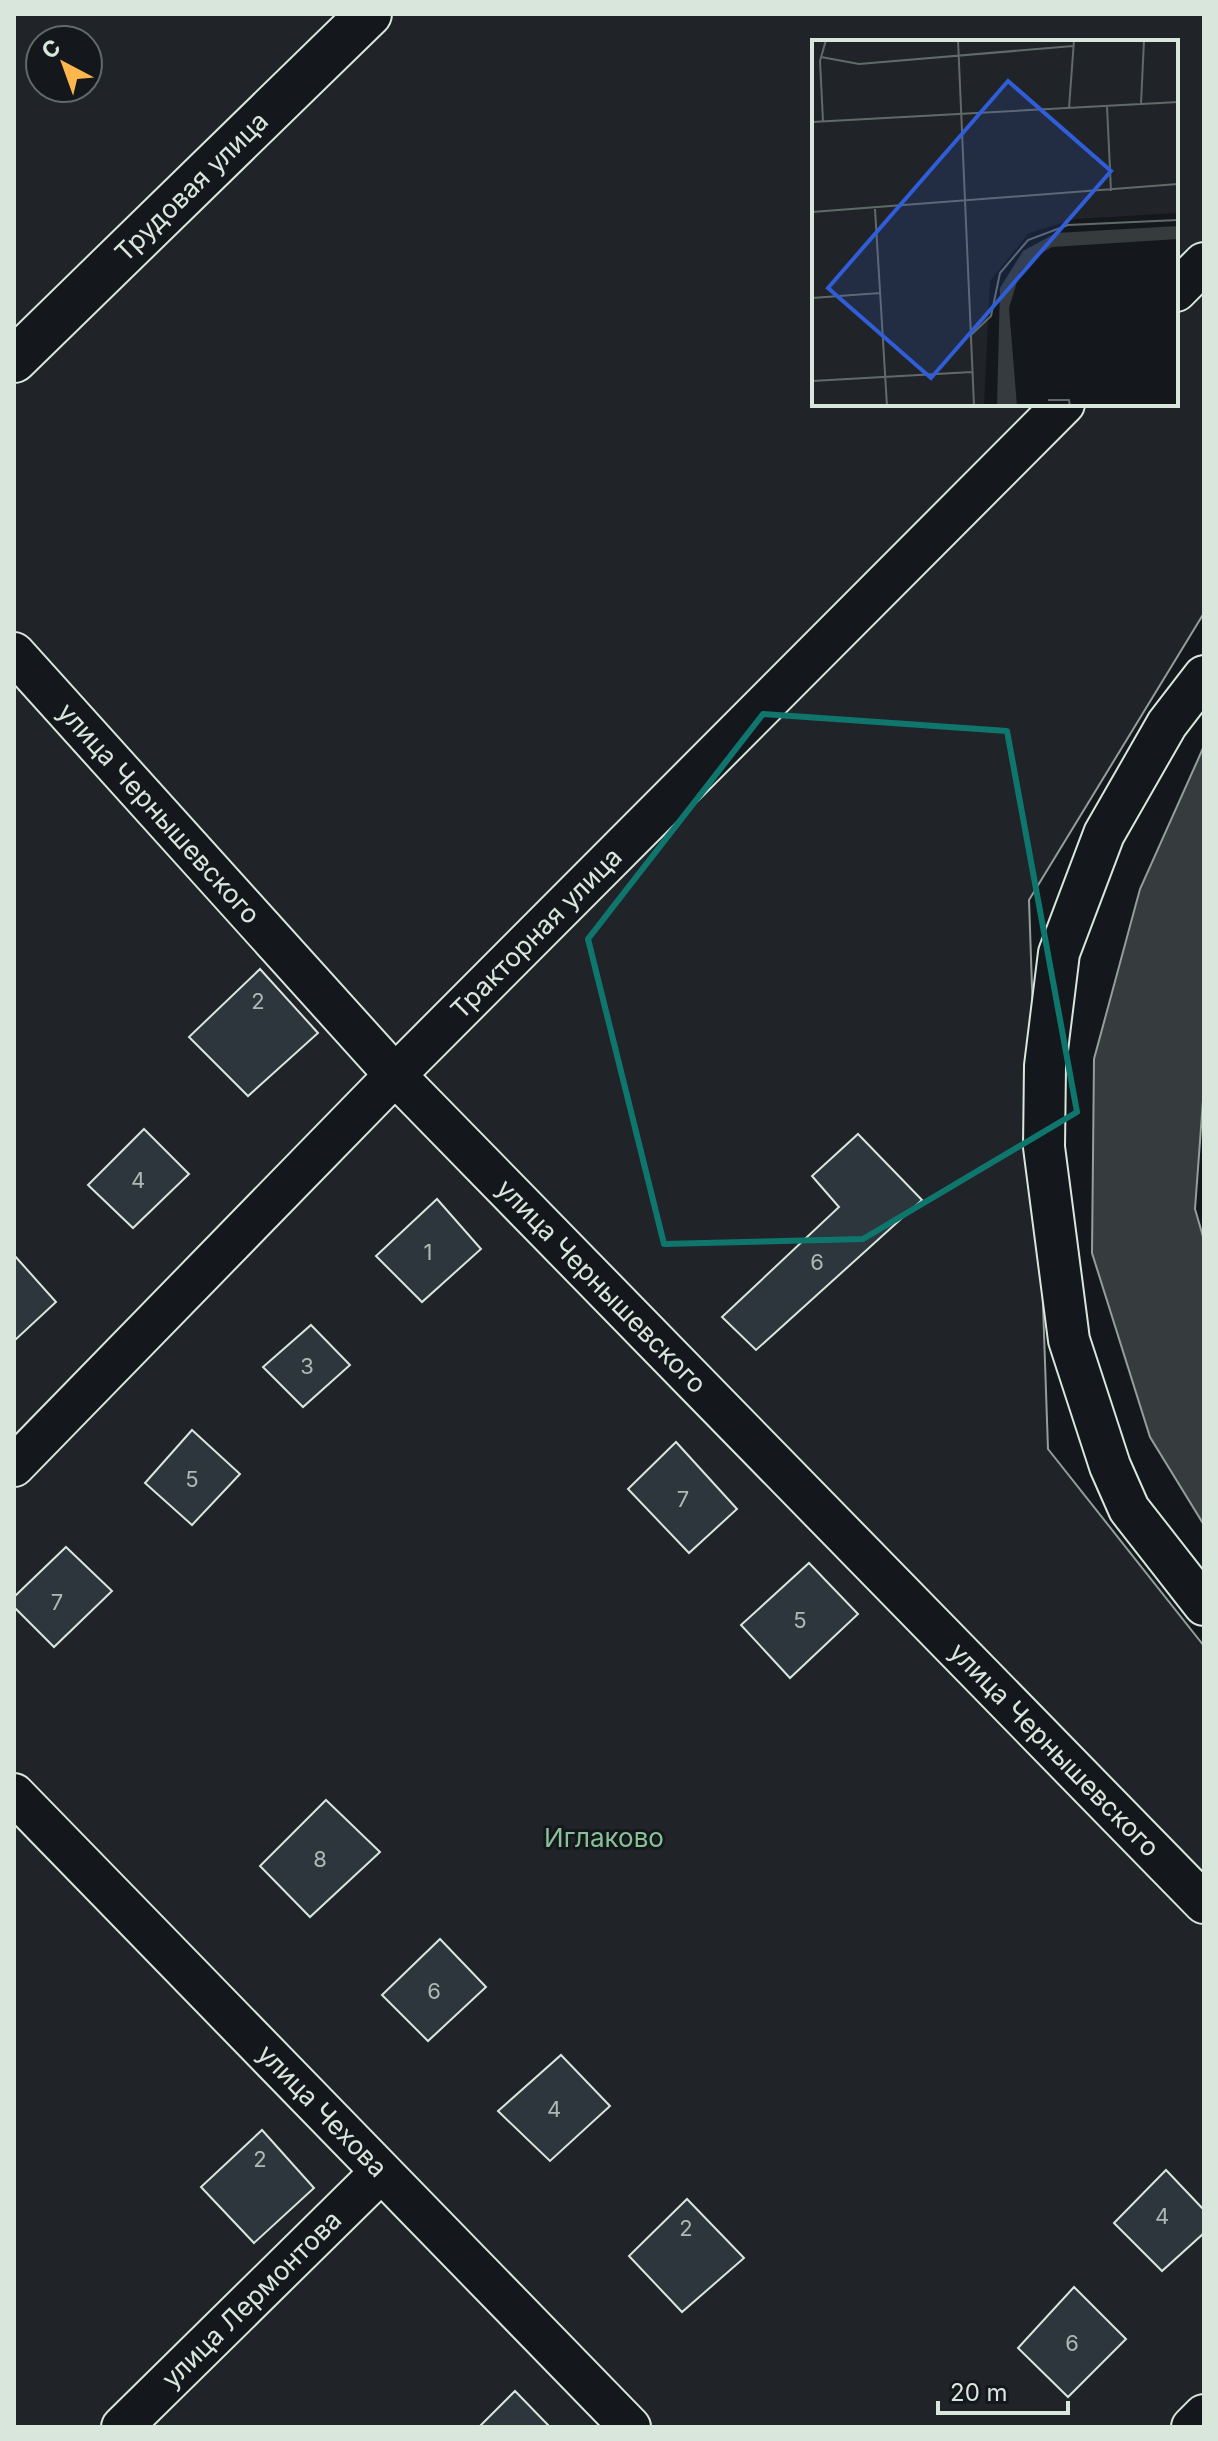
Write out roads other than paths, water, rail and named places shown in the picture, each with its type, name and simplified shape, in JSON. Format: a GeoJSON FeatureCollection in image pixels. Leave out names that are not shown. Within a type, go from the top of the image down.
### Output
{"type":"FeatureCollection","features":[{"type":"Feature","properties":{"kind":"street","name":"Трудовая улица"},"geometry":{"type":"LineString","coordinates":[[14,360],[369,14]]}},
{"type":"Feature","properties":{"kind":"street"},"geometry":{"type":"LineString","coordinates":[[1178,289],[1204,263]]}},
{"type":"Feature","properties":{"kind":"street","name":"Тракторная улица"},"geometry":{"type":"LineString","coordinates":[[14,1466],[395,1075],[1062,406]]}},
{"type":"Feature","properties":{"kind":"street","name":"улица Чернышевского"},"geometry":{"type":"LineString","coordinates":[[14,653],[395,1075],[1204,1903]]}},
{"type":"Feature","properties":{"kind":"street"},"geometry":{"type":"LineString","coordinates":[[1204,676],[1167,724],[1104,834],[1059,953],[1045,1066],[1044,1147],[1069,1340],[1110,1466],[1129,1509],[1204,1605]]}},
{"type":"Feature","properties":{"kind":"street","name":"улица Чехова"},"geometry":{"type":"LineString","coordinates":[[14,1794],[630,2427]]}},
{"type":"Feature","properties":{"kind":"street","name":"улица Лермонтова"},"geometry":{"type":"LineString","coordinates":[[122,2427],[381,2172]]}},
{"type":"Feature","properties":{"kind":"street"},"geometry":{"type":"LineString","coordinates":[[1192,2427],[1204,2415]]}},
{"type":"Feature","properties":{"kind":"park label","name":"Иглаково"},"geometry":{"type":"Point","coordinates":[604,1838]}}]}
